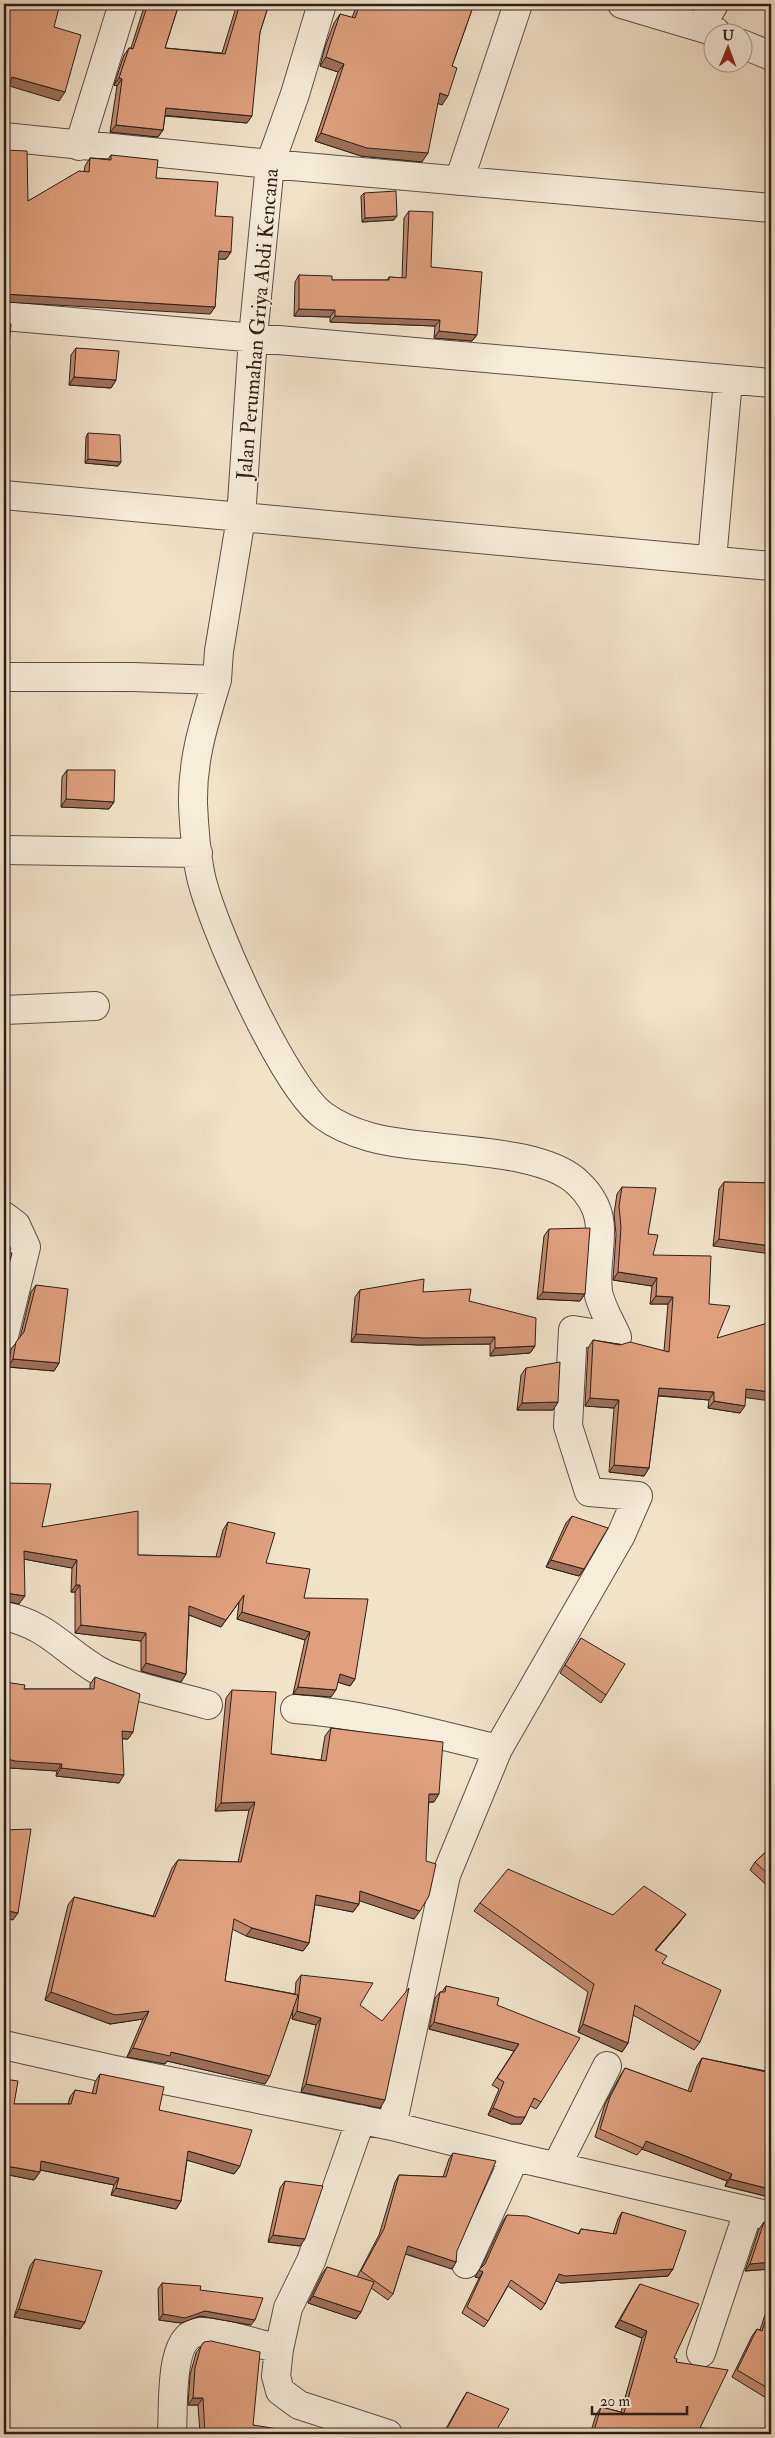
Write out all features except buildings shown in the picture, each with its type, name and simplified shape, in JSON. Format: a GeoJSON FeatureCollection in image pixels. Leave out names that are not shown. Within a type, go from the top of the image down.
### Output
{"type":"FeatureCollection","features":[{"type":"Feature","properties":{"kind":"street"},"geometry":{"type":"LineString","coordinates":[[79,146],[123,4]]}},
{"type":"Feature","properties":{"kind":"street","name":"Jalan Perumahan Griya Abdi Kencana"},"geometry":{"type":"LineString","coordinates":[[322,4],[295,94],[270,164],[253,337],[241,518],[219,651],[217,680],[196,750],[193,804],[200,872],[216,922],[260,1020],[295,1084],[324,1116],[368,1137],[410,1146],[516,1157],[558,1168],[579,1183],[596,1204],[600,1224],[598,1292],[617,1337],[574,1330],[568,1426],[589,1492],[638,1496],[622,1535],[498,1749]]}},
{"type":"Feature","properties":{"kind":"street"},"geometry":{"type":"LineString","coordinates":[[460,181],[518,4]]}},
{"type":"Feature","properties":{"kind":"street"},"geometry":{"type":"LineString","coordinates":[[622,4],[710,21]]}},
{"type":"Feature","properties":{"kind":"street"},"geometry":{"type":"LineString","coordinates":[[752,48],[771,56]]}},
{"type":"Feature","properties":{"kind":"street"},"geometry":{"type":"LineString","coordinates":[[4,137],[270,164],[771,208]]}},
{"type":"Feature","properties":{"kind":"street"},"geometry":{"type":"LineString","coordinates":[[4,316],[771,384]]}},
{"type":"Feature","properties":{"kind":"street"},"geometry":{"type":"LineString","coordinates":[[712,560],[728,380]]}},
{"type":"Feature","properties":{"kind":"street"},"geometry":{"type":"LineString","coordinates":[[4,495],[771,566]]}},
{"type":"Feature","properties":{"kind":"street"},"geometry":{"type":"LineString","coordinates":[[4,678],[133,677],[217,680]]}},
{"type":"Feature","properties":{"kind":"street"},"geometry":{"type":"LineString","coordinates":[[4,850],[198,853]]}},
{"type":"Feature","properties":{"kind":"street"},"geometry":{"type":"LineString","coordinates":[[4,1010],[95,1006]]}},
{"type":"Feature","properties":{"kind":"street"},"geometry":{"type":"LineString","coordinates":[[4,1216],[16,1224],[26,1247],[4,1336]]}},
{"type":"Feature","properties":{"kind":"street"},"geometry":{"type":"LineString","coordinates":[[4,1616],[32,1625],[50,1634],[98,1670],[114,1678],[208,1705]]}},
{"type":"Feature","properties":{"kind":"street"},"geometry":{"type":"LineString","coordinates":[[295,1709],[330,1712],[395,1724],[498,1749],[446,1875],[392,2126]]}},
{"type":"Feature","properties":{"kind":"street"},"geometry":{"type":"LineString","coordinates":[[4,2045],[110,2069],[361,2119],[760,2214],[701,2353]]}},
{"type":"Feature","properties":{"kind":"street"},"geometry":{"type":"LineString","coordinates":[[557,2165],[608,2066]]}},
{"type":"Feature","properties":{"kind":"street"},"geometry":{"type":"LineString","coordinates":[[361,2119],[311,2261],[288,2308],[279,2349],[276,2376],[280,2391],[288,2399],[299,2405],[388,2434]]}},
{"type":"Feature","properties":{"kind":"street"},"geometry":{"type":"LineString","coordinates":[[466,2264],[515,2157]]}},
{"type":"Feature","properties":{"kind":"street"},"geometry":{"type":"LineString","coordinates":[[172,2430],[177,2354],[182,2341],[190,2334],[200,2332],[214,2334],[279,2349]]}}]}
